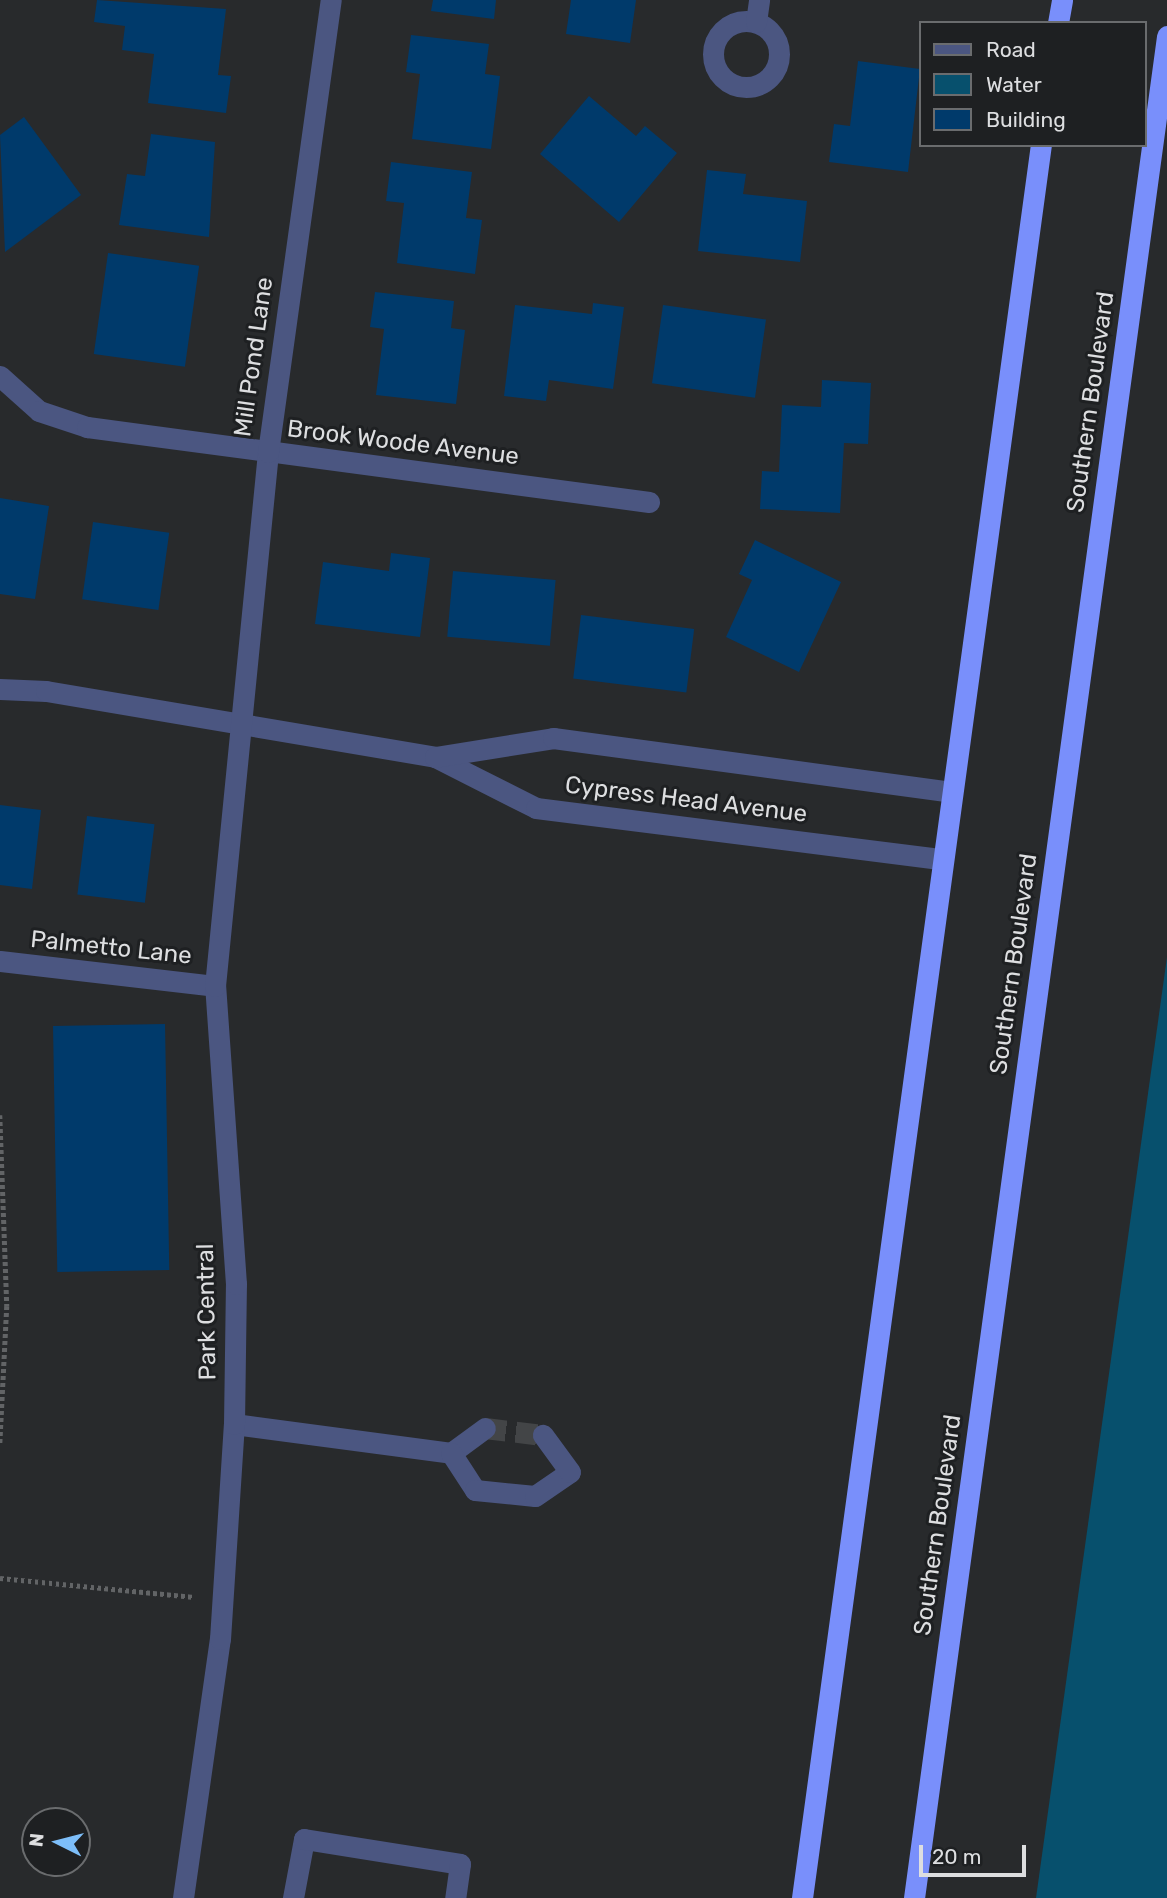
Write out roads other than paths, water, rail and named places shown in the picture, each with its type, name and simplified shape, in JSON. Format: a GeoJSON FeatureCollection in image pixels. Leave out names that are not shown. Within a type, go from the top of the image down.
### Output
{"type":"FeatureCollection","features":[{"type":"Feature","properties":{"kind":"highway"},"geometry":{"type":"LineString","coordinates":[[1058,21],[1062,0]]}},
{"type":"Feature","properties":{"kind":"highway","name":"Southern Boulevard"},"geometry":{"type":"LineString","coordinates":[[914,1898],[1167,36]]}},
{"type":"Feature","properties":{"kind":"highway"},"geometry":{"type":"LineString","coordinates":[[802,1898],[1041,147]]}},
{"type":"Feature","properties":{"kind":"street","name":"Mill Pond Lane"},"geometry":{"type":"LineString","coordinates":[[238,723],[268,452],[331,0]]}},
{"type":"Feature","properties":{"kind":"street"},"geometry":{"type":"LineString","coordinates":[[756,22],[759,0]]}},
{"type":"Feature","properties":{"kind":"street","name":"Brook Woode Avenue"},"geometry":{"type":"LineString","coordinates":[[0,376],[19,396],[61,421],[268,452],[649,502]]}},
{"type":"Feature","properties":{"kind":"street","name":"Cypress Head Avenue"},"geometry":{"type":"LineString","coordinates":[[0,689],[238,723],[435,757],[536,808],[942,859]]}},
{"type":"Feature","properties":{"kind":"street","name":"Park Central"},"geometry":{"type":"LineString","coordinates":[[183,1898],[220,1639],[234,1424],[236,1284],[215,986],[238,723]]}},
{"type":"Feature","properties":{"kind":"street","name":"Cypress Head Avenue"},"geometry":{"type":"LineString","coordinates":[[435,757],[553,738],[951,792]]}},
{"type":"Feature","properties":{"kind":"street","name":"Palmetto Lane"},"geometry":{"type":"LineString","coordinates":[[0,961],[215,986]]}},
{"type":"Feature","properties":{"kind":"street"},"geometry":{"type":"LineString","coordinates":[[234,1424],[451,1452],[485,1429]]}},
{"type":"Feature","properties":{"kind":"street"},"geometry":{"type":"LineString","coordinates":[[451,1452],[475,1490],[535,1496],[570,1472],[543,1435]]}},
{"type":"Feature","properties":{"kind":"street"},"geometry":{"type":"LineString","coordinates":[[292,1898],[304,1839],[460,1864],[455,1898]]}},
{"type":"Feature","properties":{"kind":"water"},"geometry":{"type":"Polygon","coordinates":[[[1167,957],[1167,1898],[1036,1898],[1167,957]]]}},
{"type":"Feature","properties":{"kind":"tunnel"},"geometry":{"type":"LineString","coordinates":[[485,1428],[543,1435]]}}]}
